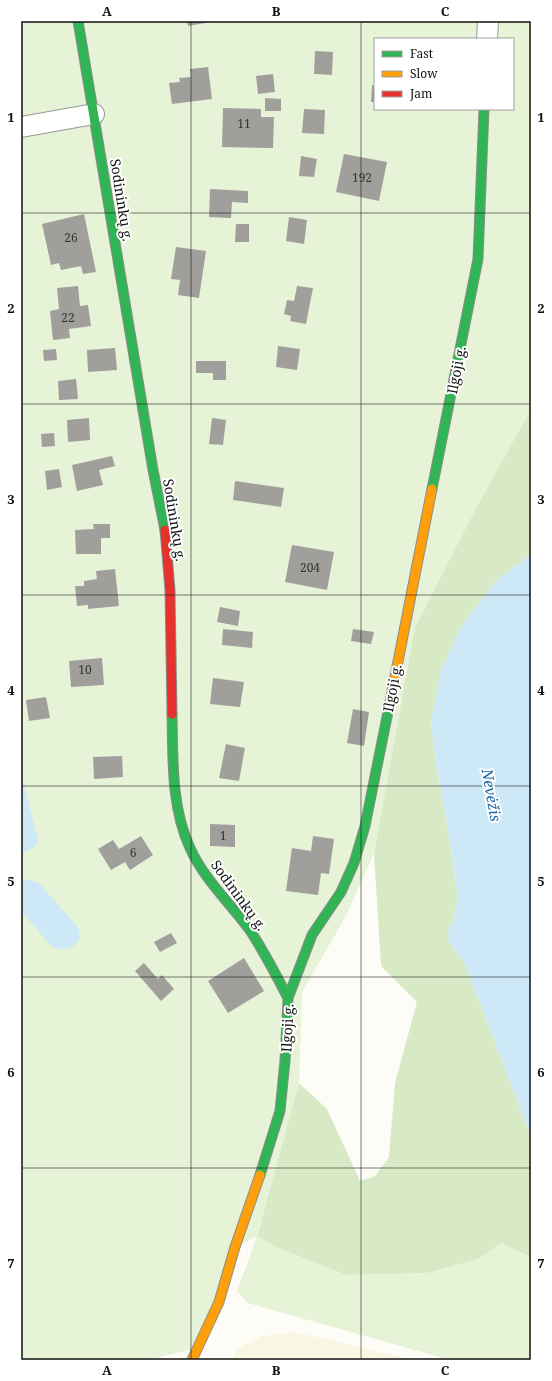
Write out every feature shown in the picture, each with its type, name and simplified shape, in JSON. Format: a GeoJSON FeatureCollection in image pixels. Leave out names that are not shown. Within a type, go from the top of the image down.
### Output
{"type":"FeatureCollection","features":[{"type":"Feature","properties":{"kind":"street","name":"Sodininkų g."},"geometry":{"type":"LineString","coordinates":[[78,21],[153,470],[166,534],[170,590],[173,770],[179,816],[190,848],[207,878],[249,930],[273,969],[288,998]]}},
{"type":"Feature","properties":{"kind":"street"},"geometry":{"type":"LineString","coordinates":[[487,38],[488,21]]}},
{"type":"Feature","properties":{"kind":"street","name":"Ilgoji g."},"geometry":{"type":"LineString","coordinates":[[192,1360],[219,1302],[280,1111],[285,1060],[288,998],[312,935],[341,892],[354,863],[365,826],[478,259],[484,110]]}},
{"type":"Feature","properties":{"kind":"street"},"geometry":{"type":"LineString","coordinates":[[21,127],[94,114]]}},
{"type":"Feature","properties":{"kind":"shaded area"},"geometry":{"type":"Polygon","coordinates":[[[295,1332],[415,1360],[233,1360],[237,1349],[262,1336],[295,1332]]]}},
{"type":"Feature","properties":{"kind":"green space"},"geometry":{"type":"Polygon","coordinates":[[[21,21],[531,21],[531,409],[476,508],[415,627],[374,853],[346,916],[302,992],[299,1083],[257,1235],[276,1247],[346,1275],[427,1273],[478,1259],[501,1242],[531,1257],[531,1360],[450,1360],[248,1303],[237,1291],[257,1236],[235,1248],[197,1348],[148,1360],[21,1360],[21,21]]]}},
{"type":"Feature","properties":{"kind":"green space"},"geometry":{"type":"Polygon","coordinates":[[[531,409],[531,554],[495,582],[431,722],[435,757],[458,896],[454,920],[448,932],[449,942],[464,961],[531,1136],[531,1257],[501,1243],[478,1259],[427,1273],[346,1275],[276,1247],[257,1236],[299,1083],[327,1109],[360,1181],[375,1176],[389,1157],[395,1083],[417,1002],[381,966],[374,853],[415,627],[476,508],[531,409]]]}},
{"type":"Feature","properties":{"kind":"water","name":"Nevėžis"},"geometry":{"type":"Polygon","coordinates":[[[531,554],[531,1136],[464,961],[449,942],[448,932],[454,920],[458,896],[435,757],[431,722],[441,670],[462,625],[495,582],[531,554]]]}},
{"type":"Feature","properties":{"kind":"water"},"geometry":{"type":"Polygon","coordinates":[[[21,775],[38,839],[34,847],[21,854],[21,775]]]}},
{"type":"Feature","properties":{"kind":"water"},"geometry":{"type":"Polygon","coordinates":[[[25,880],[38,882],[77,926],[79,938],[74,946],[64,949],[52,947],[21,911],[21,881],[25,880]]]}},
{"type":"Feature","properties":{"kind":"building"},"geometry":{"type":"Polygon","coordinates":[[[187,21],[211,21],[211,22],[188,26],[187,21]]]}},
{"type":"Feature","properties":{"kind":"building"},"geometry":{"type":"Polygon","coordinates":[[[315,51],[333,52],[332,75],[314,74],[315,51]]]}},
{"type":"Feature","properties":{"kind":"building"},"geometry":{"type":"Polygon","coordinates":[[[208,67],[212,99],[172,104],[169,83],[180,82],[179,78],[191,77],[190,69],[208,67]]]}},
{"type":"Feature","properties":{"kind":"building"},"geometry":{"type":"Polygon","coordinates":[[[273,74],[275,92],[258,94],[256,76],[273,74]]]}},
{"type":"Feature","properties":{"kind":"building"},"geometry":{"type":"Polygon","coordinates":[[[372,85],[374,85],[374,102],[371,102],[372,85]]]}},
{"type":"Feature","properties":{"kind":"building"},"geometry":{"type":"Polygon","coordinates":[[[265,98],[281,99],[281,111],[265,111],[265,98]]]}},
{"type":"Feature","properties":{"kind":"building"},"geometry":{"type":"Polygon","coordinates":[[[223,108],[261,109],[261,117],[274,117],[273,148],[222,147],[223,108]]]}},
{"type":"Feature","properties":{"kind":"building"},"geometry":{"type":"Polygon","coordinates":[[[304,109],[325,110],[324,134],[302,133],[304,109]]]}},
{"type":"Feature","properties":{"kind":"building"},"geometry":{"type":"Polygon","coordinates":[[[344,154],[387,162],[379,201],[336,192],[344,154]]]}},
{"type":"Feature","properties":{"kind":"building"},"geometry":{"type":"Polygon","coordinates":[[[301,156],[317,159],[314,177],[299,176],[301,156]]]}},
{"type":"Feature","properties":{"kind":"building"},"geometry":{"type":"Polygon","coordinates":[[[210,189],[248,191],[248,203],[232,202],[231,218],[209,217],[210,189]]]}},
{"type":"Feature","properties":{"kind":"building"},"geometry":{"type":"Polygon","coordinates":[[[84,214],[96,272],[83,274],[81,266],[61,270],[59,263],[51,265],[42,224],[84,214]]]}},
{"type":"Feature","properties":{"kind":"building"},"geometry":{"type":"Polygon","coordinates":[[[289,217],[307,220],[304,244],[286,241],[289,217]]]}},
{"type":"Feature","properties":{"kind":"building"},"geometry":{"type":"Polygon","coordinates":[[[236,224],[249,224],[249,242],[235,242],[236,224]]]}},
{"type":"Feature","properties":{"kind":"building"},"geometry":{"type":"Polygon","coordinates":[[[176,247],[206,251],[199,298],[178,295],[180,280],[171,279],[176,247]]]}},
{"type":"Feature","properties":{"kind":"building"},"geometry":{"type":"Polygon","coordinates":[[[78,286],[80,306],[88,305],[91,326],[69,329],[70,338],[53,340],[50,311],[59,309],[57,288],[78,286]]]}},
{"type":"Feature","properties":{"kind":"building"},"geometry":{"type":"Polygon","coordinates":[[[297,286],[313,288],[306,324],[290,321],[291,316],[284,314],[287,300],[294,301],[297,286]]]}},
{"type":"Feature","properties":{"kind":"building"},"geometry":{"type":"Polygon","coordinates":[[[278,346],[300,349],[297,370],[276,367],[278,346]]]}},
{"type":"Feature","properties":{"kind":"building"},"geometry":{"type":"Polygon","coordinates":[[[115,348],[117,370],[88,372],[87,350],[115,348]]]}},
{"type":"Feature","properties":{"kind":"building"},"geometry":{"type":"Polygon","coordinates":[[[56,349],[57,360],[44,361],[43,350],[56,349]]]}},
{"type":"Feature","properties":{"kind":"building"},"geometry":{"type":"Polygon","coordinates":[[[196,361],[226,361],[226,380],[213,380],[213,373],[196,373],[196,361]]]}},
{"type":"Feature","properties":{"kind":"building"},"geometry":{"type":"Polygon","coordinates":[[[76,379],[78,399],[59,400],[58,381],[76,379]]]}},
{"type":"Feature","properties":{"kind":"building"},"geometry":{"type":"Polygon","coordinates":[[[89,418],[90,440],[68,442],[67,420],[89,418]]]}},
{"type":"Feature","properties":{"kind":"building"},"geometry":{"type":"Polygon","coordinates":[[[212,418],[226,420],[223,445],[209,444],[212,418]]]}},
{"type":"Feature","properties":{"kind":"building"},"geometry":{"type":"Polygon","coordinates":[[[54,433],[55,446],[42,447],[41,434],[54,433]]]}},
{"type":"Feature","properties":{"kind":"building"},"geometry":{"type":"Polygon","coordinates":[[[112,456],[115,466],[99,470],[103,485],[77,491],[72,465],[112,456]]]}},
{"type":"Feature","properties":{"kind":"building"},"geometry":{"type":"Polygon","coordinates":[[[59,469],[62,487],[47,490],[45,471],[59,469]]]}},
{"type":"Feature","properties":{"kind":"building"},"geometry":{"type":"Polygon","coordinates":[[[235,481],[284,488],[281,507],[233,500],[235,481]]]}},
{"type":"Feature","properties":{"kind":"building"},"geometry":{"type":"Polygon","coordinates":[[[93,524],[110,524],[110,538],[101,538],[101,554],[76,554],[75,530],[94,529],[93,524]]]}},
{"type":"Feature","properties":{"kind":"building"},"geometry":{"type":"Polygon","coordinates":[[[292,545],[334,552],[327,590],[285,582],[292,545]]]}},
{"type":"Feature","properties":{"kind":"building"},"geometry":{"type":"Polygon","coordinates":[[[115,569],[119,606],[88,609],[88,605],[77,606],[75,586],[84,586],[84,581],[97,579],[96,571],[115,569]]]}},
{"type":"Feature","properties":{"kind":"building"},"geometry":{"type":"Polygon","coordinates":[[[220,607],[240,611],[238,626],[217,622],[220,607]]]}},
{"type":"Feature","properties":{"kind":"building"},"geometry":{"type":"Polygon","coordinates":[[[223,629],[253,632],[252,648],[222,645],[223,629]]]}},
{"type":"Feature","properties":{"kind":"building"},"geometry":{"type":"Polygon","coordinates":[[[353,629],[374,632],[371,644],[351,641],[353,629]]]}},
{"type":"Feature","properties":{"kind":"building"},"geometry":{"type":"Polygon","coordinates":[[[102,658],[104,685],[71,687],[69,661],[102,658]]]}},
{"type":"Feature","properties":{"kind":"building"},"geometry":{"type":"Polygon","coordinates":[[[213,678],[244,682],[240,707],[210,704],[213,678]]]}},
{"type":"Feature","properties":{"kind":"building"},"geometry":{"type":"Polygon","coordinates":[[[46,697],[50,718],[29,721],[26,700],[46,697]]]}},
{"type":"Feature","properties":{"kind":"building"},"geometry":{"type":"Polygon","coordinates":[[[353,709],[369,712],[364,746],[347,743],[353,709]]]}},
{"type":"Feature","properties":{"kind":"building"},"geometry":{"type":"Polygon","coordinates":[[[226,744],[245,748],[239,781],[219,778],[226,744]]]}},
{"type":"Feature","properties":{"kind":"building"},"geometry":{"type":"Polygon","coordinates":[[[122,756],[123,777],[94,779],[93,757],[122,756]]]}},
{"type":"Feature","properties":{"kind":"building"},"geometry":{"type":"Polygon","coordinates":[[[210,824],[235,825],[235,847],[210,846],[210,824]]]}},
{"type":"Feature","properties":{"kind":"building"},"geometry":{"type":"Polygon","coordinates":[[[141,836],[153,855],[130,870],[125,862],[111,870],[98,849],[113,840],[119,849],[141,836]]]}},
{"type":"Feature","properties":{"kind":"building"},"geometry":{"type":"Polygon","coordinates":[[[313,836],[334,839],[329,874],[321,873],[318,895],[286,891],[292,848],[311,851],[313,836]]]}},
{"type":"Feature","properties":{"kind":"building"},"geometry":{"type":"Polygon","coordinates":[[[171,933],[177,943],[160,952],[154,942],[171,933]]]}},
{"type":"Feature","properties":{"kind":"building"},"geometry":{"type":"Polygon","coordinates":[[[244,958],[264,991],[228,1013],[208,981],[244,958]]]}},
{"type":"Feature","properties":{"kind":"building"},"geometry":{"type":"Polygon","coordinates":[[[144,963],[158,979],[162,975],[174,989],[161,1001],[135,971],[144,963]]]}},
{"type":"Feature","properties":{"kind":"traffic: fast"},"geometry":{"type":"LineString","coordinates":[[78,21],[153,470],[165,530]]}},
{"type":"Feature","properties":{"kind":"traffic: fast"},"geometry":{"type":"LineString","coordinates":[[432,489],[478,259],[484,110]]}},
{"type":"Feature","properties":{"kind":"traffic: fast"},"geometry":{"type":"LineString","coordinates":[[260,1175],[280,1111],[285,1061],[288,998],[312,935],[341,892],[354,863],[365,826],[390,702]]}},
{"type":"Feature","properties":{"kind":"traffic: fast"},"geometry":{"type":"LineString","coordinates":[[172,714],[173,765],[176,799],[179,816],[190,848],[202,870],[249,929],[270,963],[288,998]]}},
{"type":"Feature","properties":{"kind":"traffic: slow"},"geometry":{"type":"LineString","coordinates":[[390,702],[432,489]]}},
{"type":"Feature","properties":{"kind":"traffic: slow"},"geometry":{"type":"LineString","coordinates":[[192,1360],[219,1302],[235,1247],[260,1175]]}},
{"type":"Feature","properties":{"kind":"traffic: jam"},"geometry":{"type":"LineString","coordinates":[[165,530],[170,590],[172,714]]}}]}
